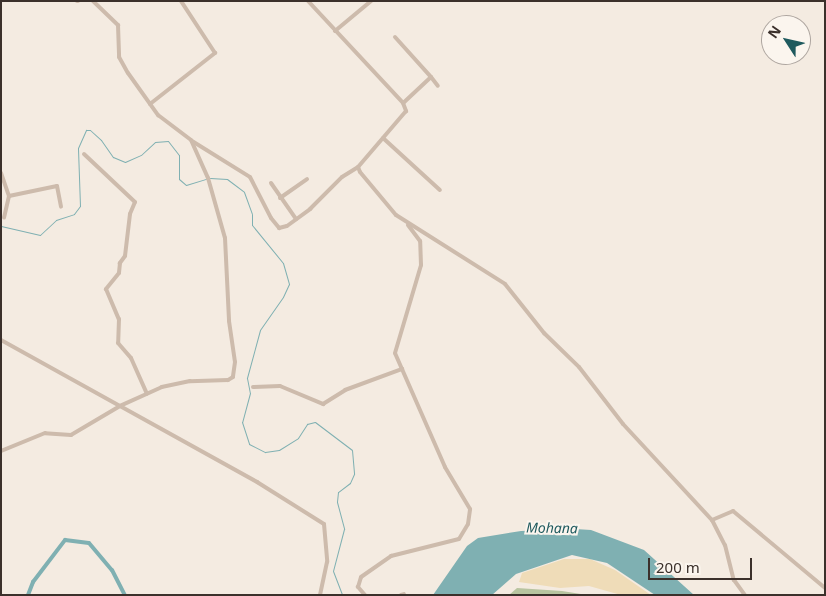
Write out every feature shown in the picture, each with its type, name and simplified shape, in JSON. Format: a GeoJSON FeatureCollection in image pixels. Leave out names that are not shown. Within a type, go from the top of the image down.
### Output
{"type":"FeatureCollection","features":[{"type":"Feature","properties":{"kind":"street"},"geometry":{"type":"LineString","coordinates":[[93,1],[118,25],[119,57],[150,104],[171,126],[250,176],[270,218],[279,228],[296,219],[358,167],[406,114],[402,103],[308,1]]}},
{"type":"Feature","properties":{"kind":"street"},"geometry":{"type":"LineString","coordinates":[[150,104],[215,53],[181,1]]}},
{"type":"Feature","properties":{"kind":"street"},"geometry":{"type":"LineString","coordinates":[[335,31],[371,1]]}},
{"type":"Feature","properties":{"kind":"street"},"geometry":{"type":"LineString","coordinates":[[395,37],[438,86]]}},
{"type":"Feature","properties":{"kind":"street"},"geometry":{"type":"LineString","coordinates":[[402,103],[430,77]]}},
{"type":"Feature","properties":{"kind":"street"},"geometry":{"type":"LineString","coordinates":[[383,138],[440,190]]}},
{"type":"Feature","properties":{"kind":"street"},"geometry":{"type":"LineString","coordinates":[[1,451],[45,433],[70,435],[120,406],[147,394],[190,380],[228,380],[233,376],[225,238],[210,184],[191,140]]}},
{"type":"Feature","properties":{"kind":"street"},"geometry":{"type":"LineString","coordinates":[[84,154],[135,202],[130,214],[125,256],[120,263],[119,274],[106,289],[119,319],[118,342],[131,358],[147,394]]}},
{"type":"Feature","properties":{"kind":"street"},"geometry":{"type":"LineString","coordinates":[[358,167],[420,241],[422,250],[421,266],[396,341],[395,353],[444,467],[470,509],[468,524],[459,539],[391,556],[368,571],[361,577],[358,587],[365,595]]}},
{"type":"Feature","properties":{"kind":"street"},"geometry":{"type":"LineString","coordinates":[[1,173],[9,196],[4,216]]}},
{"type":"Feature","properties":{"kind":"street"},"geometry":{"type":"LineString","coordinates":[[280,198],[307,179]]}},
{"type":"Feature","properties":{"kind":"street"},"geometry":{"type":"LineString","coordinates":[[271,183],[296,219]]}},
{"type":"Feature","properties":{"kind":"street"},"geometry":{"type":"LineString","coordinates":[[9,196],[57,186],[61,207]]}},
{"type":"Feature","properties":{"kind":"street"},"geometry":{"type":"LineString","coordinates":[[406,222],[486,270],[505,284],[544,333],[579,367],[623,424],[712,520],[725,545],[734,580],[744,595]]}},
{"type":"Feature","properties":{"kind":"street"},"geometry":{"type":"LineString","coordinates":[[1,340],[257,482],[324,524],[327,562],[320,595]]}},
{"type":"Feature","properties":{"kind":"street"},"geometry":{"type":"LineString","coordinates":[[252,387],[280,386],[323,404],[345,390],[402,369]]}},
{"type":"Feature","properties":{"kind":"street"},"geometry":{"type":"LineString","coordinates":[[712,520],[733,511],[825,588]]}},
{"type":"Feature","properties":{"kind":"green space"},"geometry":{"type":"Polygon","coordinates":[[[517,588],[562,591],[587,595],[509,595],[517,588]]]}},
{"type":"Feature","properties":{"kind":"sand"},"geometry":{"type":"Polygon","coordinates":[[[564,559],[590,559],[615,570],[651,595],[621,595],[589,586],[560,588],[519,582],[522,573],[564,559]]]}},
{"type":"Feature","properties":{"kind":"water"},"geometry":{"type":"Polygon","coordinates":[[[591,530],[644,550],[694,595],[655,595],[607,563],[572,555],[516,574],[492,595],[433,595],[467,546],[478,538],[521,531],[591,530]]]}},
{"type":"Feature","properties":{"kind":"waterway"},"geometry":{"type":"LineString","coordinates":[[1,226],[40,235],[56,220],[74,214],[80,206],[78,148],[86,130],[90,130],[101,140],[113,157],[125,162],[141,155],[155,142],[168,141],[179,155],[179,179],[186,185],[206,179]]}},
{"type":"Feature","properties":{"kind":"waterway"},"geometry":{"type":"LineString","coordinates":[[210,178],[227,179],[244,192],[252,214],[252,225],[283,263],[289,284],[283,297],[260,330],[247,378],[250,393],[242,422],[249,444],[265,452],[279,450],[298,438],[307,424],[315,422],[352,450],[354,474],[350,483],[338,492],[337,502],[344,529],[333,571],[342,595]]}},
{"type":"Feature","properties":{"kind":"waterway"},"geometry":{"type":"LineString","coordinates":[[28,595],[33,582],[65,540],[89,543],[112,570],[125,595]]}},
{"type":"Feature","properties":{"kind":"water label","name":"Mohana"},"geometry":{"type":"Point","coordinates":[552,528]}}]}
